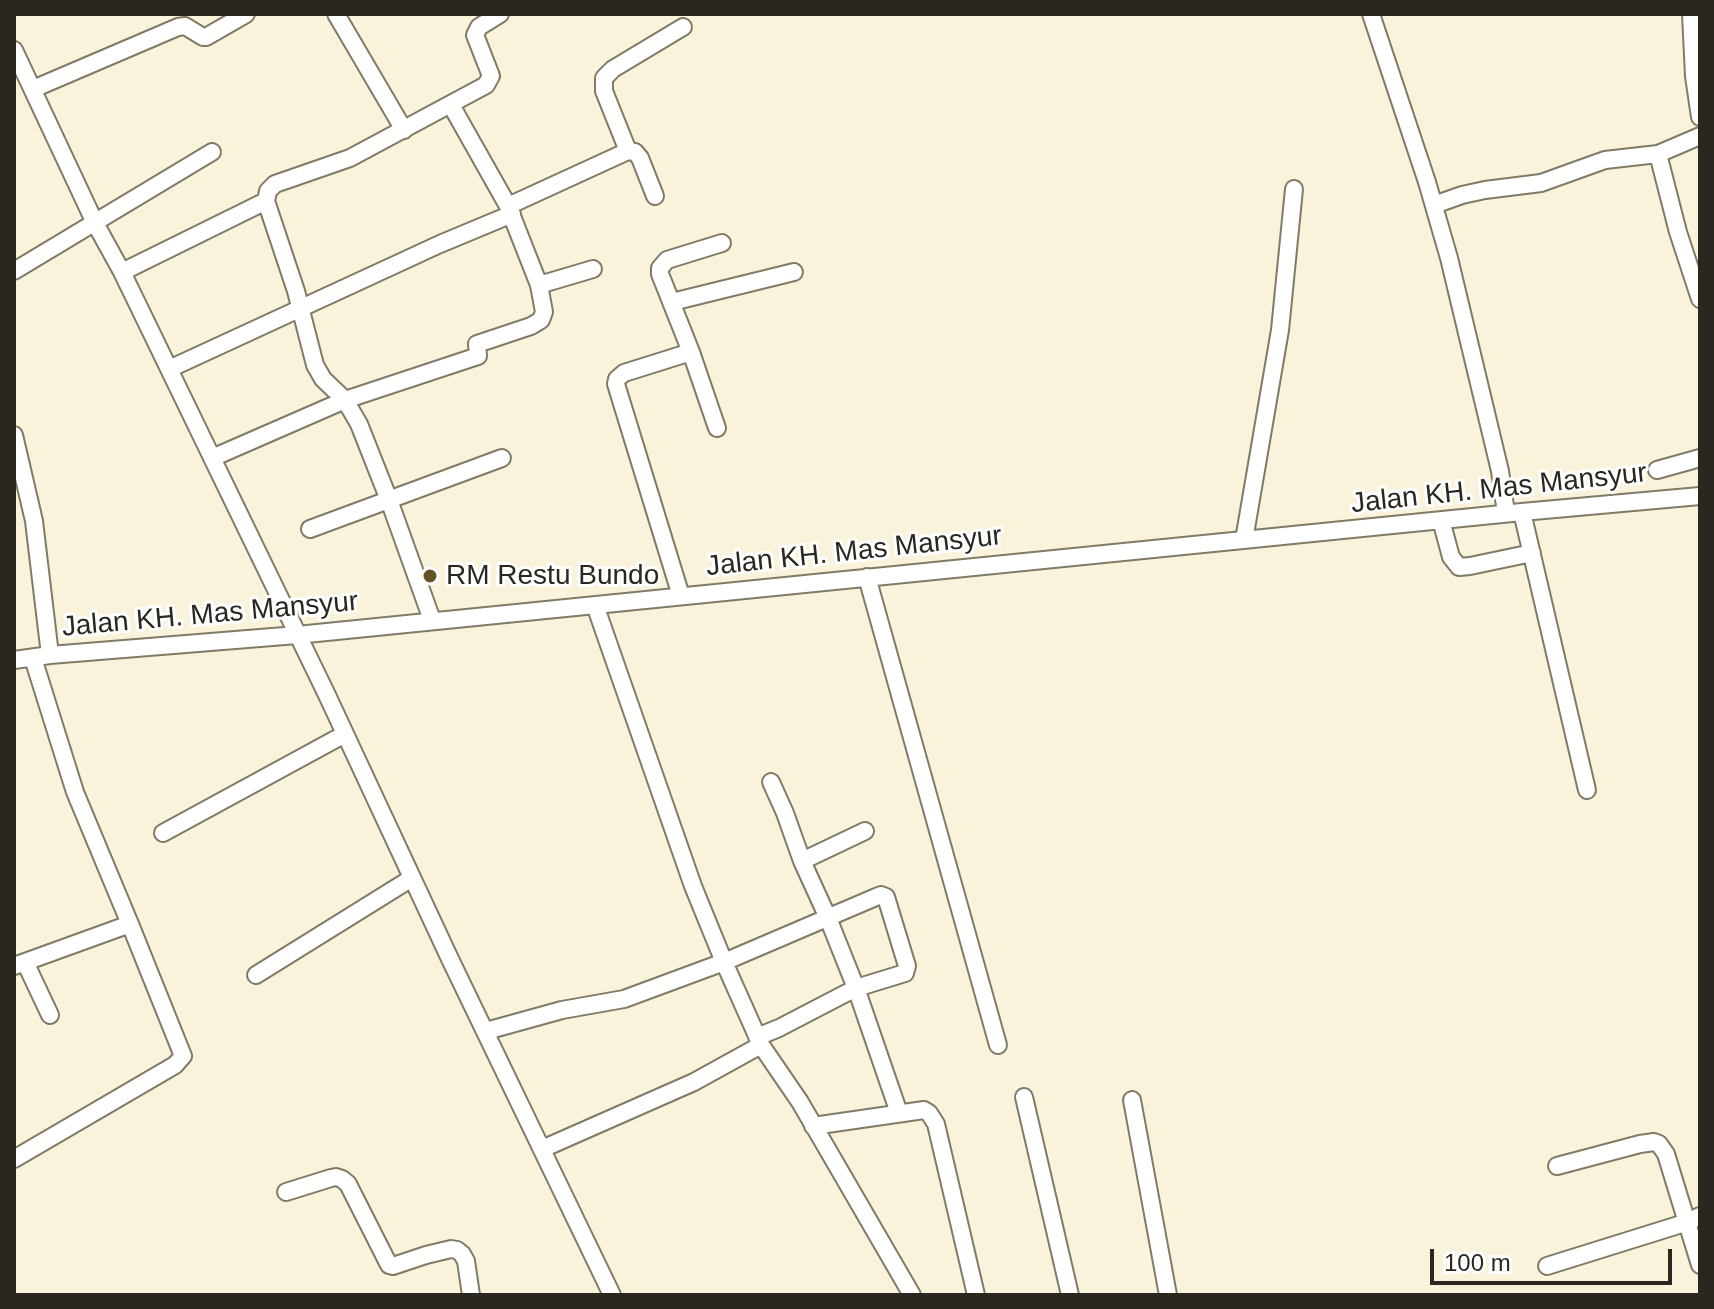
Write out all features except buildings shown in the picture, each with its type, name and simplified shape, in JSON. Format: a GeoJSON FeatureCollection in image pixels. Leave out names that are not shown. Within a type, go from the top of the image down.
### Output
{"type":"FeatureCollection","features":[{"type":"Feature","properties":{"kind":"street"},"geometry":{"type":"LineString","coordinates":[[33,89],[178,27],[185,26],[206,37],[246,14]]}},
{"type":"Feature","properties":{"kind":"street"},"geometry":{"type":"LineString","coordinates":[[336,14],[404,130]]}},
{"type":"Feature","properties":{"kind":"street"},"geometry":{"type":"LineString","coordinates":[[432,620],[359,424],[345,400],[318,372],[296,291],[266,201],[268,191],[275,184],[350,158],[489,83],[489,68],[475,35],[479,27],[500,14]]}},
{"type":"Feature","properties":{"kind":"street"},"geometry":{"type":"LineString","coordinates":[[1371,14],[1434,205],[1500,471],[1532,553],[1587,790]]}},
{"type":"Feature","properties":{"kind":"street"},"geometry":{"type":"LineString","coordinates":[[1691,14],[1694,76],[1700,117]]}},
{"type":"Feature","properties":{"kind":"street"},"geometry":{"type":"LineString","coordinates":[[628,151],[604,91],[604,78],[613,69],[683,27]]}},
{"type":"Feature","properties":{"kind":"street"},"geometry":{"type":"LineString","coordinates":[[14,50],[612,1295]]}},
{"type":"Feature","properties":{"kind":"street"},"geometry":{"type":"LineString","coordinates":[[212,458],[345,400],[478,356],[477,344],[543,317],[539,285],[510,210],[451,105]]}},
{"type":"Feature","properties":{"kind":"street"},"geometry":{"type":"LineString","coordinates":[[1434,205],[1485,190],[1541,183],[1605,160],[1658,154],[1700,136]]}},
{"type":"Feature","properties":{"kind":"street"},"geometry":{"type":"LineString","coordinates":[[169,369],[440,244],[628,151],[635,152],[640,158],[655,196]]}},
{"type":"Feature","properties":{"kind":"street"},"geometry":{"type":"LineString","coordinates":[[14,271],[212,152]]}},
{"type":"Feature","properties":{"kind":"street"},"geometry":{"type":"LineString","coordinates":[[1658,154],[1678,232],[1700,299]]}},
{"type":"Feature","properties":{"kind":"street"},"geometry":{"type":"LineString","coordinates":[[1244,540],[1280,330],[1294,189]]}},
{"type":"Feature","properties":{"kind":"street"},"geometry":{"type":"LineString","coordinates":[[122,272],[266,201]]}},
{"type":"Feature","properties":{"kind":"street"},"geometry":{"type":"LineString","coordinates":[[717,428],[659,272],[667,260],[722,243]]}},
{"type":"Feature","properties":{"kind":"street"},"geometry":{"type":"LineString","coordinates":[[539,285],[593,269]]}},
{"type":"Feature","properties":{"kind":"street"},"geometry":{"type":"LineString","coordinates":[[672,302],[794,272]]}},
{"type":"Feature","properties":{"kind":"street"},"geometry":{"type":"LineString","coordinates":[[681,596],[616,384],[624,373],[691,352]]}},
{"type":"Feature","properties":{"kind":"street"},"geometry":{"type":"LineString","coordinates":[[14,435],[34,521],[50,655]]}},
{"type":"Feature","properties":{"kind":"street"},"geometry":{"type":"LineString","coordinates":[[310,529],[502,458]]}},
{"type":"Feature","properties":{"kind":"street"},"geometry":{"type":"LineString","coordinates":[[1657,470],[1700,458]]}},
{"type":"Feature","properties":{"kind":"street","name":"Jalan KH. Mas Mansyur"},"geometry":{"type":"LineString","coordinates":[[14,660],[297,635],[1514,512],[1700,496]]}},
{"type":"Feature","properties":{"kind":"street"},"geometry":{"type":"LineString","coordinates":[[1441,520],[1451,557],[1461,568],[1532,553]]}},
{"type":"Feature","properties":{"kind":"street"},"geometry":{"type":"LineString","coordinates":[[867,577],[998,1045]]}},
{"type":"Feature","properties":{"kind":"street"},"geometry":{"type":"LineString","coordinates":[[595,605],[693,886],[759,1041],[800,1102],[912,1295]]}},
{"type":"Feature","properties":{"kind":"street"},"geometry":{"type":"LineString","coordinates":[[14,1159],[175,1065],[183,1056],[75,792],[33,658]]}},
{"type":"Feature","properties":{"kind":"street"},"geometry":{"type":"LineString","coordinates":[[163,833],[345,734]]}},
{"type":"Feature","properties":{"kind":"street"},"geometry":{"type":"LineString","coordinates":[[771,782],[856,988],[899,1113]]}},
{"type":"Feature","properties":{"kind":"street"},"geometry":{"type":"LineString","coordinates":[[802,861],[865,831]]}},
{"type":"Feature","properties":{"kind":"street"},"geometry":{"type":"LineString","coordinates":[[256,975],[412,878]]}},
{"type":"Feature","properties":{"kind":"street"},"geometry":{"type":"LineString","coordinates":[[486,1031],[562,1010],[624,999],[724,962],[881,895],[886,897],[907,970],[902,974],[856,988],[779,1028],[694,1082],[542,1149]]}},
{"type":"Feature","properties":{"kind":"street"},"geometry":{"type":"LineString","coordinates":[[50,1015],[20,964],[130,924]]}},
{"type":"Feature","properties":{"kind":"street"},"geometry":{"type":"LineString","coordinates":[[1024,1097],[1070,1295]]}},
{"type":"Feature","properties":{"kind":"street"},"geometry":{"type":"LineString","coordinates":[[1132,1100],[1168,1295]]}},
{"type":"Feature","properties":{"kind":"street"},"geometry":{"type":"LineString","coordinates":[[813,1126],[924,1110],[933,1118],[976,1295]]}},
{"type":"Feature","properties":{"kind":"street"},"geometry":{"type":"LineString","coordinates":[[1557,1166],[1640,1144],[1659,1144],[1694,1219],[1700,1265]]}},
{"type":"Feature","properties":{"kind":"street"},"geometry":{"type":"LineString","coordinates":[[286,1192],[331,1178],[342,1179],[348,1184],[389,1265],[457,1250],[466,1261],[471,1295]]}},
{"type":"Feature","properties":{"kind":"street"},"geometry":{"type":"LineString","coordinates":[[1547,1266],[1694,1219]]}},
{"type":"Feature","properties":{"kind":"place","name":"RM Restu Bundo"},"geometry":{"type":"Point","coordinates":[430,576]}}]}
